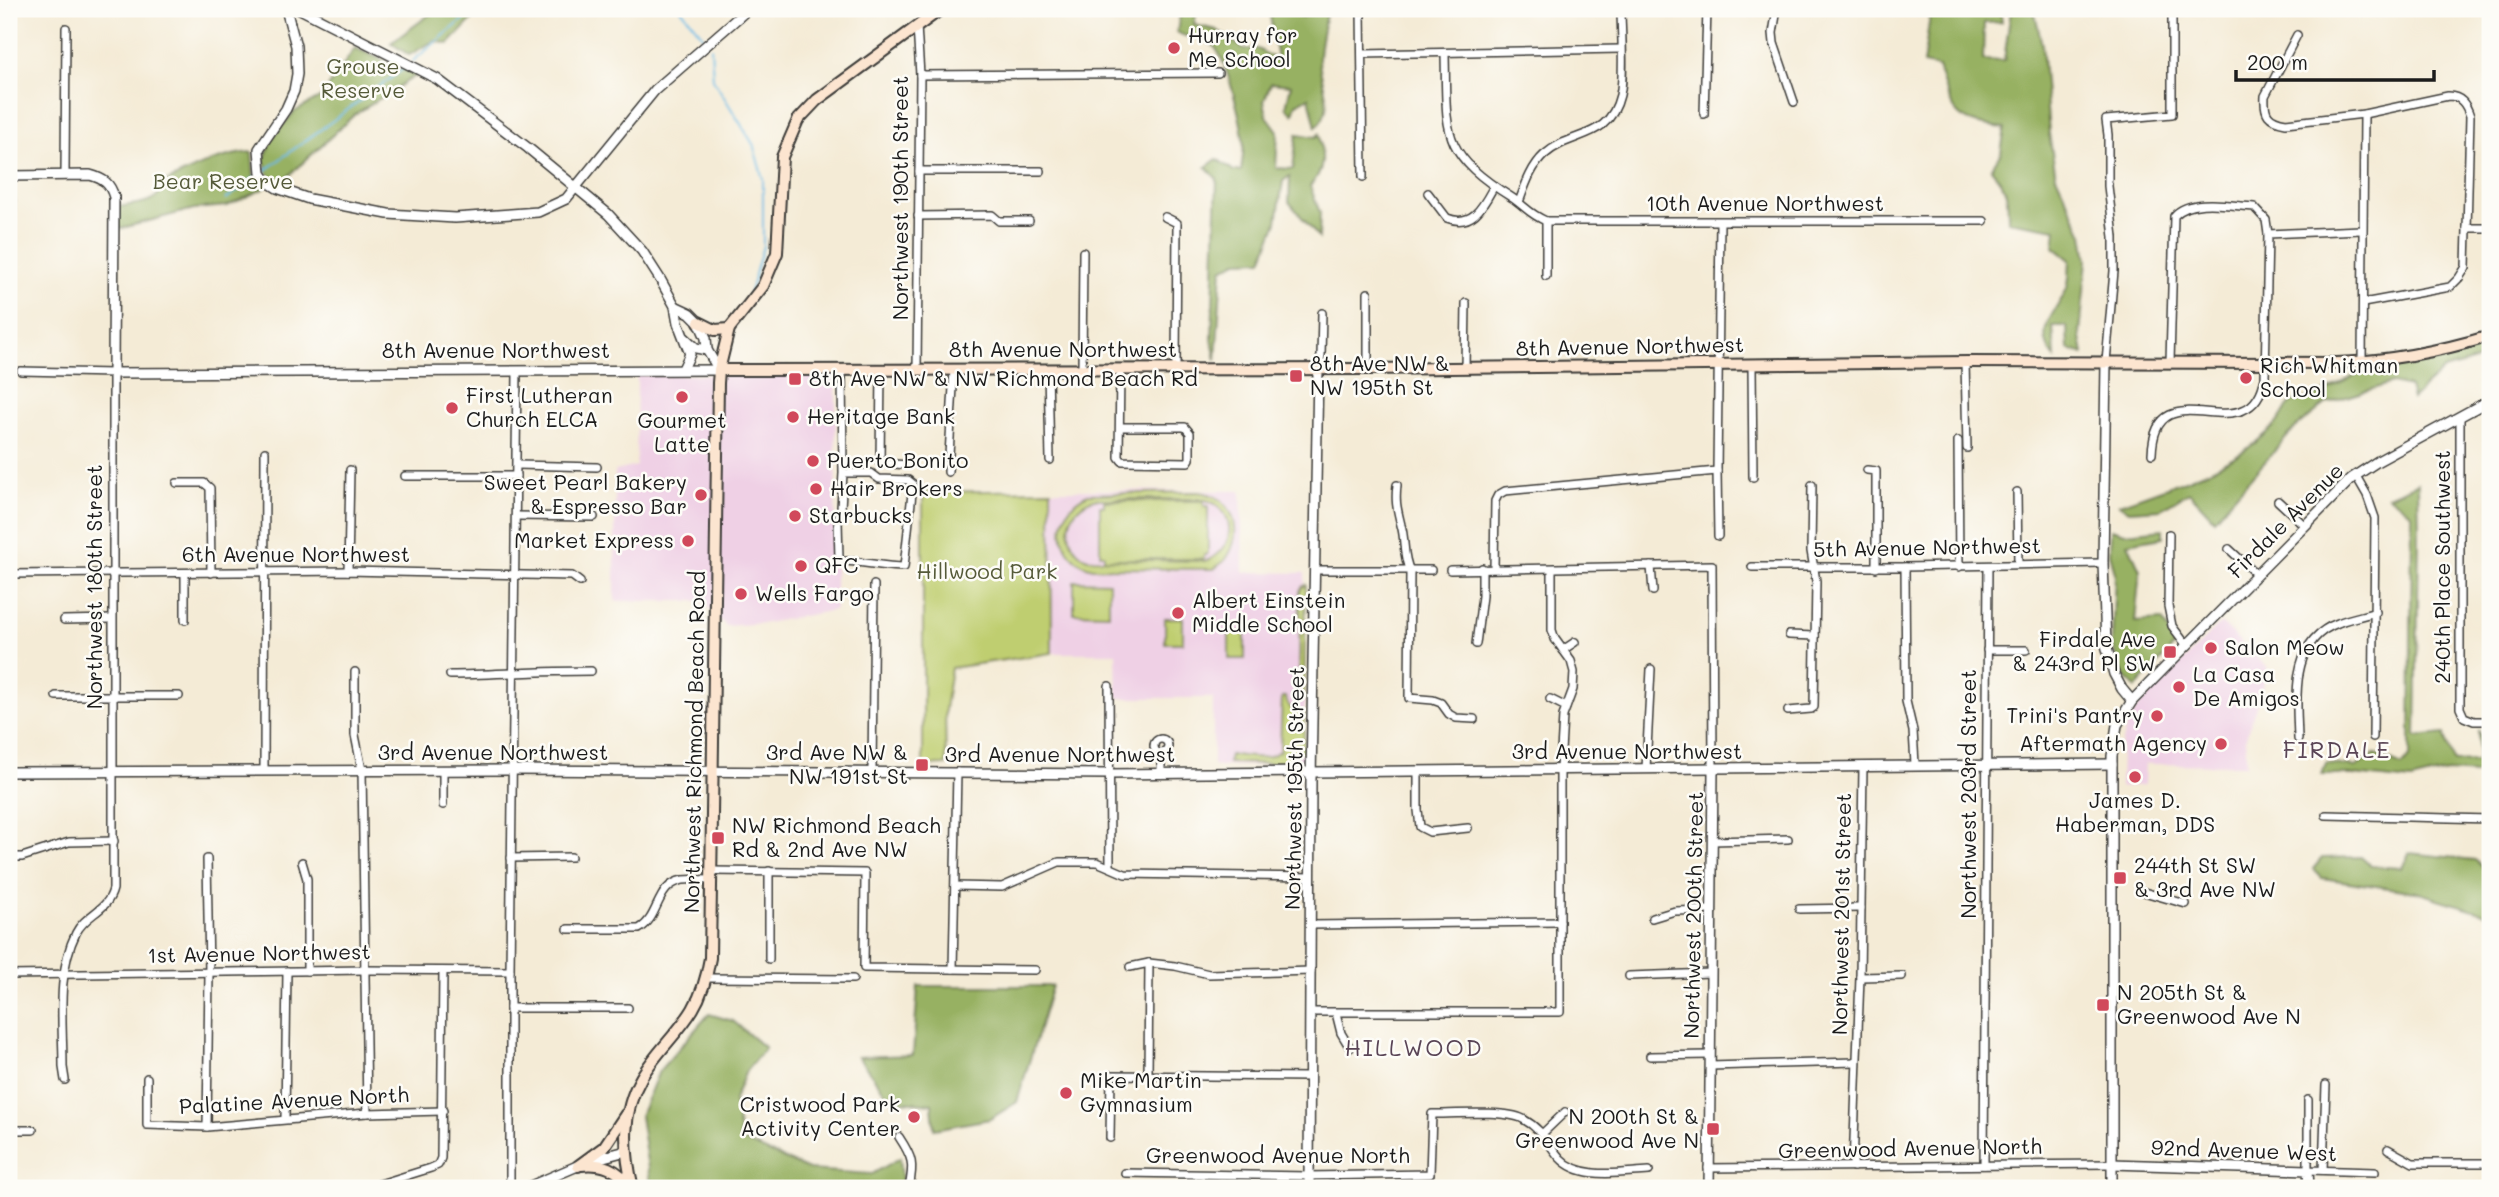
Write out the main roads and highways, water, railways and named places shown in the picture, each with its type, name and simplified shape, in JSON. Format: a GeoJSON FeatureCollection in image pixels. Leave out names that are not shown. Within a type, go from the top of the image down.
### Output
{"type":"FeatureCollection","features":[{"type":"Feature","properties":{"kind":"main road","name":"Northwest Richmond Beach Road"},"geometry":{"type":"LineString","coordinates":[[629,1109],[643,1076],[694,1009],[706,978],[710,958],[719,370],[729,329],[763,286],[777,253],[782,157],[798,120],[817,100],[941,9]]}},
{"type":"Feature","properties":{"kind":"main road"},"geometry":{"type":"LineString","coordinates":[[699,322],[715,330],[729,329]]}},
{"type":"Feature","properties":{"kind":"main road","name":"8th Avenue Northwest"},"geometry":{"type":"LineString","coordinates":[[719,370],[1368,369],[1965,362],[2362,362],[2464,344],[2490,336]]}},
{"type":"Feature","properties":{"kind":"main road"},"geometry":{"type":"LineString","coordinates":[[629,1109],[626,1151],[632,1188]]}},
{"type":"Feature","properties":{"kind":"main road"},"geometry":{"type":"LineString","coordinates":[[629,1109],[604,1147],[578,1166],[592,1164],[612,1169],[632,1188]]}},
{"type":"Feature","properties":{"kind":"waterway"},"geometry":{"type":"LineString","coordinates":[[413,61],[476,9]]}},
{"type":"Feature","properties":{"kind":"waterway"},"geometry":{"type":"LineString","coordinates":[[681,9],[706,40]]}},
{"type":"Feature","properties":{"kind":"waterway"},"geometry":{"type":"LineString","coordinates":[[711,47],[713,79],[753,144],[763,179],[763,246],[749,296]]}},
{"type":"Feature","properties":{"kind":"waterway"},"geometry":{"type":"LineString","coordinates":[[264,171],[406,67]]}},
{"type":"Feature","properties":{"kind":"waterway"},"geometry":{"type":"LineString","coordinates":[[226,199],[259,174]]}},
{"type":"Feature","properties":{"kind":"place","name":"Hurray for Me School"},"geometry":{"type":"Point","coordinates":[1174,48]}},
{"type":"Feature","properties":{"kind":"place","name":"8th Ave NW & NW 195th St"},"geometry":{"type":"Point","coordinates":[1296,376]}},
{"type":"Feature","properties":{"kind":"place","name":"Rich Whitman School"},"geometry":{"type":"Point","coordinates":[2246,378]}},
{"type":"Feature","properties":{"kind":"place","name":"8th Ave NW & NW Richmond Beach Rd"},"geometry":{"type":"Point","coordinates":[795,379]}},
{"type":"Feature","properties":{"kind":"place","name":"Gourmet Latte"},"geometry":{"type":"Point","coordinates":[682,397]}},
{"type":"Feature","properties":{"kind":"place","name":"First Lutheran Church ELCA"},"geometry":{"type":"Point","coordinates":[452,408]}},
{"type":"Feature","properties":{"kind":"place","name":"Heritage Bank"},"geometry":{"type":"Point","coordinates":[793,417]}},
{"type":"Feature","properties":{"kind":"place","name":"Puerto Bonito"},"geometry":{"type":"Point","coordinates":[813,461]}},
{"type":"Feature","properties":{"kind":"place","name":"Hair Brokers"},"geometry":{"type":"Point","coordinates":[816,489]}},
{"type":"Feature","properties":{"kind":"place","name":"Sweet Pearl Bakery & Espresso Bar"},"geometry":{"type":"Point","coordinates":[701,495]}},
{"type":"Feature","properties":{"kind":"place","name":"Starbucks"},"geometry":{"type":"Point","coordinates":[795,516]}},
{"type":"Feature","properties":{"kind":"place","name":"Market Express"},"geometry":{"type":"Point","coordinates":[688,541]}},
{"type":"Feature","properties":{"kind":"place","name":"QFC"},"geometry":{"type":"Point","coordinates":[801,566]}},
{"type":"Feature","properties":{"kind":"place","name":"Wells Fargo"},"geometry":{"type":"Point","coordinates":[741,594]}},
{"type":"Feature","properties":{"kind":"place","name":"Albert Einstein Middle School"},"geometry":{"type":"Point","coordinates":[1178,613]}},
{"type":"Feature","properties":{"kind":"place","name":"Salon Meow"},"geometry":{"type":"Point","coordinates":[2211,648]}},
{"type":"Feature","properties":{"kind":"place","name":"Firdale Ave & 243rd Pl SW"},"geometry":{"type":"Point","coordinates":[2170,652]}},
{"type":"Feature","properties":{"kind":"place","name":"La Casa De Amigos"},"geometry":{"type":"Point","coordinates":[2179,687]}},
{"type":"Feature","properties":{"kind":"place","name":"Trini's Pantry"},"geometry":{"type":"Point","coordinates":[2157,716]}},
{"type":"Feature","properties":{"kind":"place","name":"Aftermath Agency"},"geometry":{"type":"Point","coordinates":[2221,744]}},
{"type":"Feature","properties":{"kind":"place","name":"3rd Ave NW & NW 191st St"},"geometry":{"type":"Point","coordinates":[922,765]}},
{"type":"Feature","properties":{"kind":"place","name":"James D. Haberman, DDS"},"geometry":{"type":"Point","coordinates":[2135,777]}},
{"type":"Feature","properties":{"kind":"place","name":"NW Richmond Beach Rd & 2nd Ave NW"},"geometry":{"type":"Point","coordinates":[718,838]}},
{"type":"Feature","properties":{"kind":"place","name":"244th St SW & 3rd Ave NW"},"geometry":{"type":"Point","coordinates":[2120,878]}},
{"type":"Feature","properties":{"kind":"place","name":"N 205th St & Greenwood Ave N"},"geometry":{"type":"Point","coordinates":[2103,1005]}},
{"type":"Feature","properties":{"kind":"place","name":"Mike Martin Gymnasium"},"geometry":{"type":"Point","coordinates":[1066,1093]}},
{"type":"Feature","properties":{"kind":"place","name":"Cristwood Park Activity Center"},"geometry":{"type":"Point","coordinates":[914,1117]}},
{"type":"Feature","properties":{"kind":"place","name":"N 200th St & Greenwood Ave N"},"geometry":{"type":"Point","coordinates":[1713,1129]}},
{"type":"Feature","properties":{"kind":"district","name":"FIRDALE"},"geometry":{"type":"Point","coordinates":[2337,750]}},
{"type":"Feature","properties":{"kind":"district","name":"HILLWOOD"},"geometry":{"type":"Point","coordinates":[1414,1048]}},
{"type":"Feature","properties":{"kind":"park label","name":"Grouse Reserve"},"geometry":{"type":"Point","coordinates":[363,79]}},
{"type":"Feature","properties":{"kind":"park label","name":"Bear Reserve"},"geometry":{"type":"Point","coordinates":[223,182]}},
{"type":"Feature","properties":{"kind":"park label","name":"Hillwood Park"},"geometry":{"type":"Point","coordinates":[987,572]}}]}
